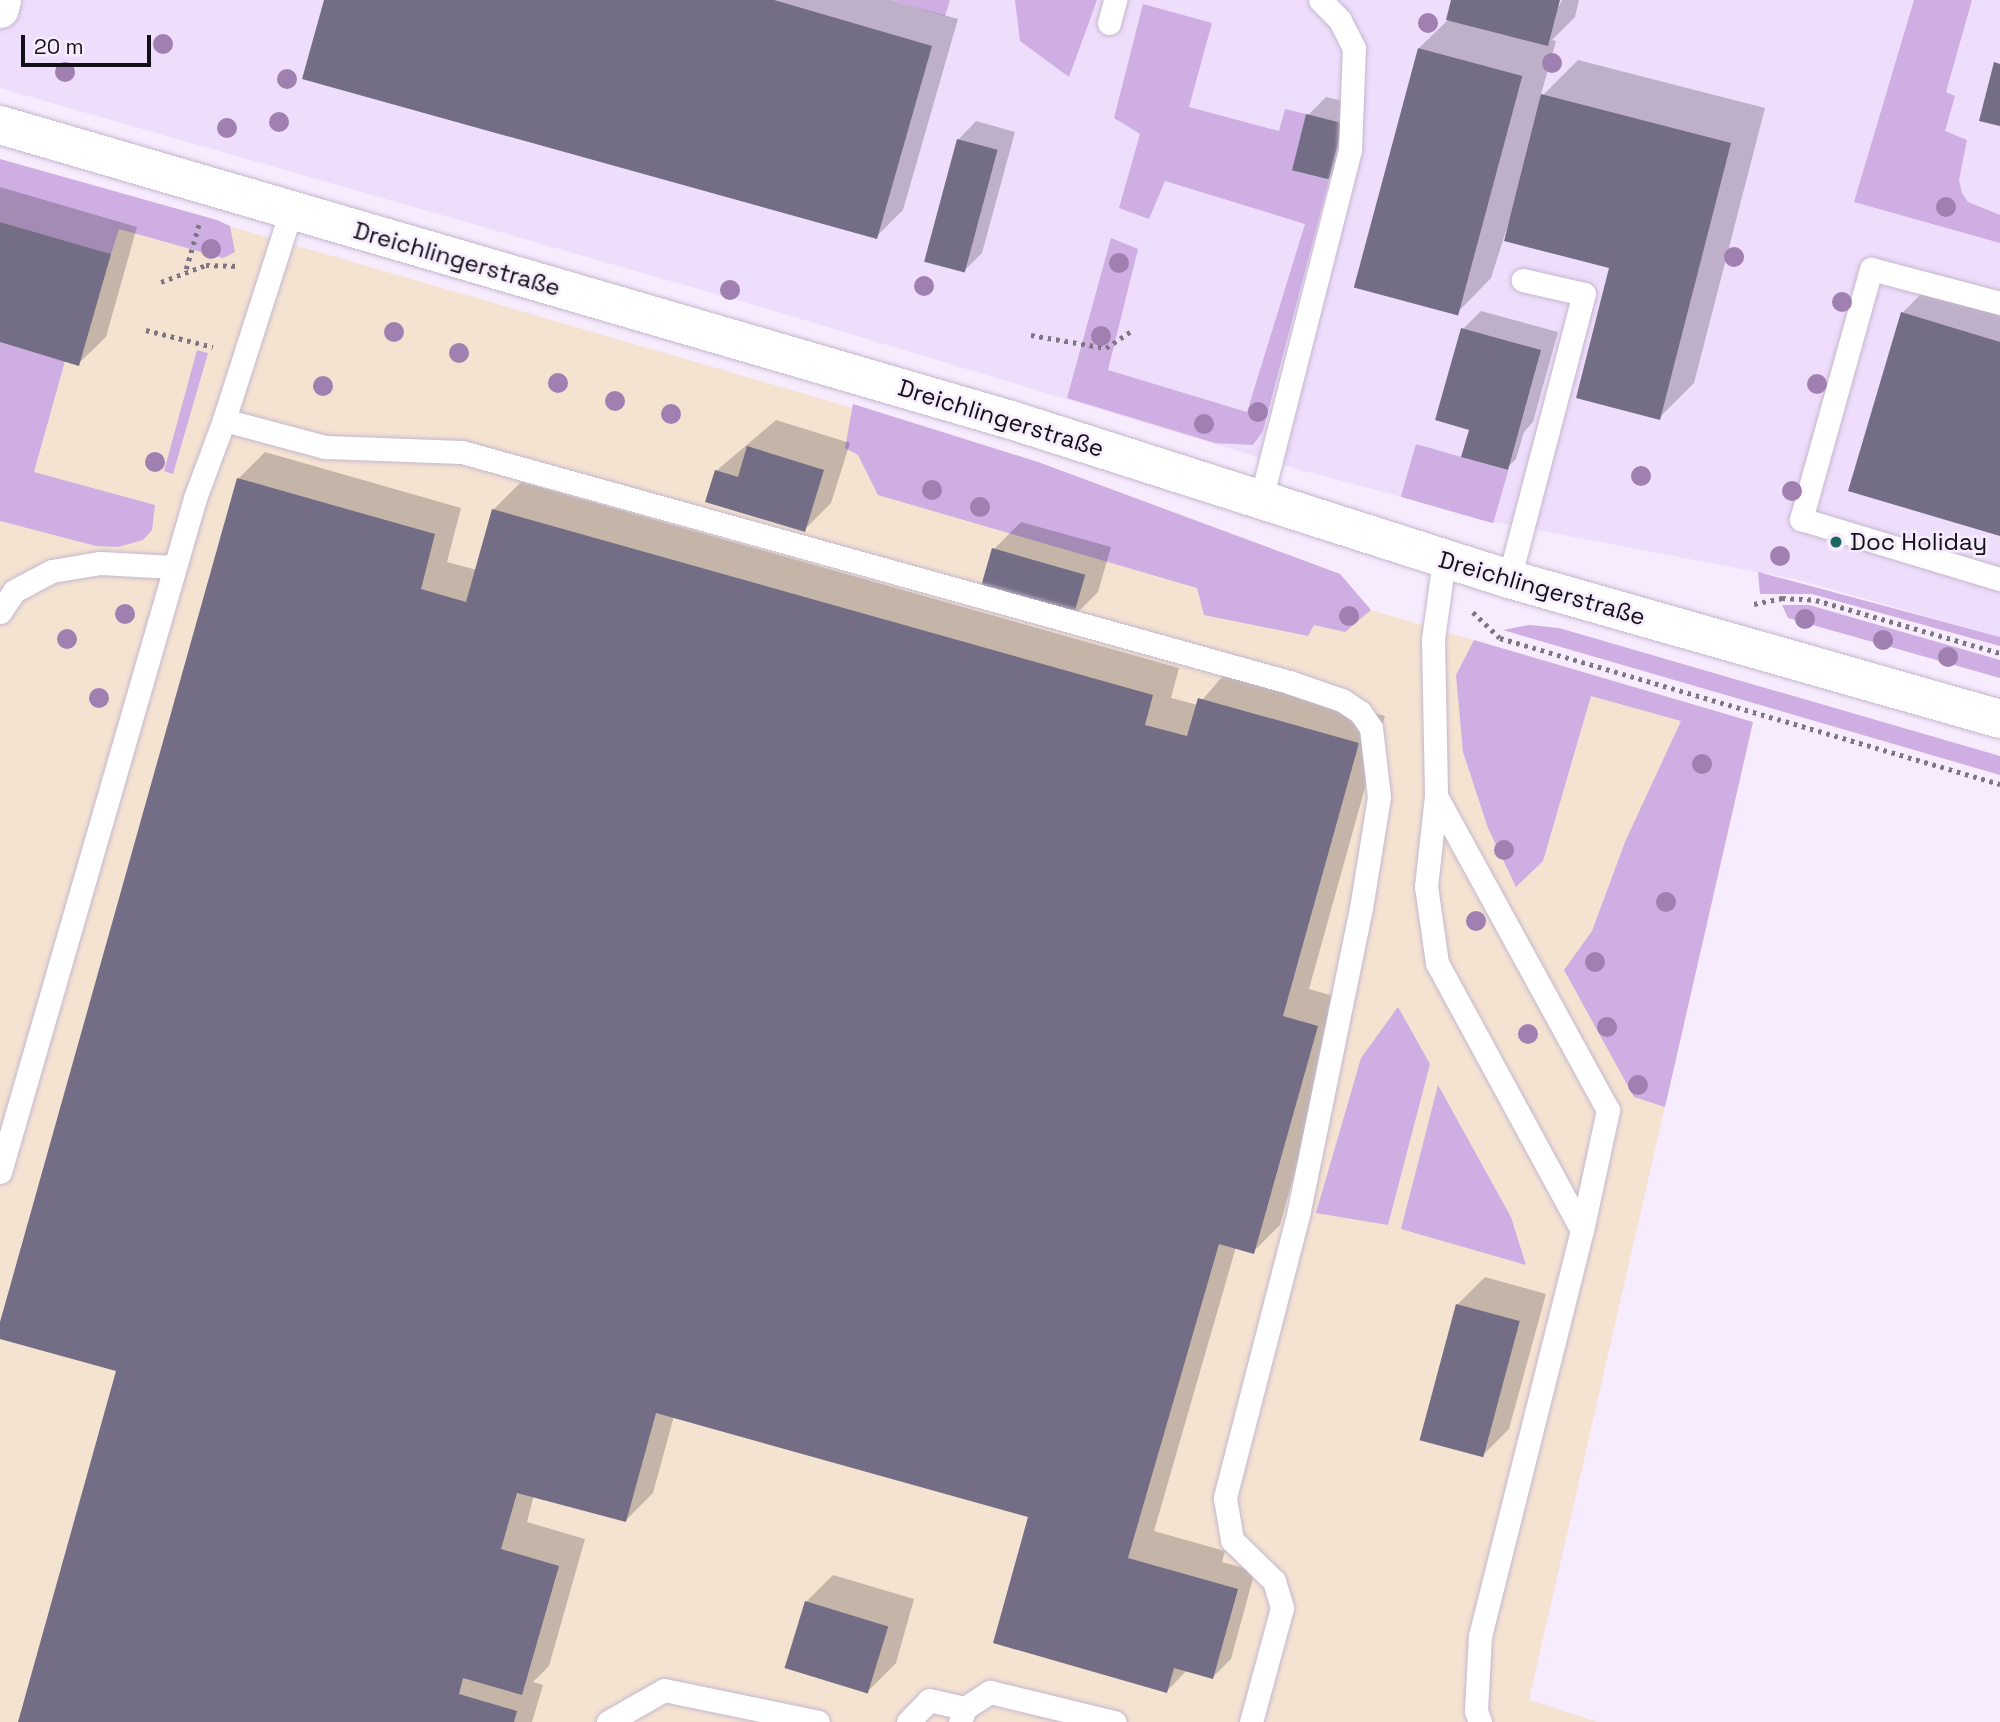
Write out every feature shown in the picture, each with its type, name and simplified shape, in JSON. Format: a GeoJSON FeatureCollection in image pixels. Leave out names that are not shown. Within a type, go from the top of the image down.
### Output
{"type":"FeatureCollection","features":[{"type":"Feature","properties":{"kind":"street"},"geometry":{"type":"LineString","coordinates":[[0,9],[2,0]]}},
{"type":"Feature","properties":{"kind":"street","name":"Dreichlingerstraße"},"geometry":{"type":"LineString","coordinates":[[0,125],[974,409],[1261,499],[1444,560],[2000,719]]}},
{"type":"Feature","properties":{"kind":"lane"},"geometry":{"type":"LineString","coordinates":[[1109,23],[1115,0]]}},
{"type":"Feature","properties":{"kind":"lane"},"geometry":{"type":"LineString","coordinates":[[1261,499],[1350,150],[1354,48],[1340,20],[1320,0]]}},
{"type":"Feature","properties":{"kind":"lane"},"geometry":{"type":"LineString","coordinates":[[0,1172],[174,567],[291,211]]}},
{"type":"Feature","properties":{"kind":"lane"},"geometry":{"type":"LineString","coordinates":[[2000,303],[1871,269],[1801,519],[2000,579]]}},
{"type":"Feature","properties":{"kind":"lane"},"geometry":{"type":"LineString","coordinates":[[1509,579],[1584,294],[1523,280]]}},
{"type":"Feature","properties":{"kind":"lane"},"geometry":{"type":"LineString","coordinates":[[224,420],[326,447],[462,452],[1276,679],[1342,701],[1360,712],[1371,728],[1376,748],[1379,797],[1361,908],[1299,1210],[1225,1498],[1232,1540],[1274,1581],[1282,1608],[1251,1722]]}},
{"type":"Feature","properties":{"kind":"lane"},"geometry":{"type":"LineString","coordinates":[[1444,560],[1433,639],[1436,796],[1426,886],[1437,963],[1582,1230]]}},
{"type":"Feature","properties":{"kind":"lane"},"geometry":{"type":"LineString","coordinates":[[0,612],[14,591],[52,570],[100,563],[174,567]]}},
{"type":"Feature","properties":{"kind":"lane"},"geometry":{"type":"LineString","coordinates":[[1436,796],[1608,1110],[1582,1230],[1480,1636],[1476,1711],[1480,1722]]}},
{"type":"Feature","properties":{"kind":"lane"},"geometry":{"type":"LineString","coordinates":[[608,1722],[664,1690],[745,1714],[818,1722]]}},
{"type":"Feature","properties":{"kind":"lane"},"geometry":{"type":"LineString","coordinates":[[908,1722],[929,1700],[962,1715],[990,1692],[1114,1722]]}},
{"type":"Feature","properties":{"kind":"path"},"geometry":{"type":"LineString","coordinates":[[186,270],[201,217]]}},
{"type":"Feature","properties":{"kind":"path"},"geometry":{"type":"LineString","coordinates":[[161,282],[186,270],[226,264],[270,272]]}},
{"type":"Feature","properties":{"kind":"path"},"geometry":{"type":"LineString","coordinates":[[146,330],[245,355]]}},
{"type":"Feature","properties":{"kind":"path"},"geometry":{"type":"LineString","coordinates":[[1031,335],[1106,348],[1130,332]]}},
{"type":"Feature","properties":{"kind":"path"},"geometry":{"type":"LineString","coordinates":[[1444,560],[1478,620],[1500,638],[2000,784]]}},
{"type":"Feature","properties":{"kind":"path"},"geometry":{"type":"LineString","coordinates":[[1747,607],[1782,598],[1816,600],[2000,653]]}},
{"type":"Feature","properties":{"kind":"shaded area"},"geometry":{"type":"Polygon","coordinates":[[[9,0],[2000,0],[2000,637],[1795,579],[1495,522],[1301,470],[761,307],[0,88],[0,30],[9,0]]]}},
{"type":"Feature","properties":{"kind":"shaded area"},"geometry":{"type":"Polygon","coordinates":[[[891,0],[950,0],[945,16],[891,0]]]}},
{"type":"Feature","properties":{"kind":"shaded area"},"geometry":{"type":"Polygon","coordinates":[[[1015,0],[1097,0],[1069,77],[1020,41],[1015,0]]]}},
{"type":"Feature","properties":{"kind":"shaded area"},"geometry":{"type":"Polygon","coordinates":[[[1914,0],[1972,0],[1946,92],[1955,96],[1945,131],[1967,140],[1959,180],[1962,193],[1968,202],[2000,215],[2000,243],[1854,202],[1914,0]]]}},
{"type":"Feature","properties":{"kind":"shaded area"},"geometry":{"type":"Polygon","coordinates":[[[1143,4],[1212,23],[1189,107],[1279,131],[1285,109],[1306,114],[1292,170],[1329,180],[1263,431],[1253,445],[1215,443],[1067,398],[1111,238],[1138,249],[1108,370],[1247,412],[1305,224],[1165,181],[1149,219],[1119,208],[1140,134],[1114,118],[1143,4]]]}},
{"type":"Feature","properties":{"kind":"shaded area"},"geometry":{"type":"Polygon","coordinates":[[[0,159],[1038,462],[1340,574],[1371,610],[1753,722],[1529,1700],[1598,1722],[0,1722],[0,159]]]}},
{"type":"Feature","properties":{"kind":"shaded area"},"geometry":{"type":"Polygon","coordinates":[[[0,159],[217,220],[230,226],[235,252],[223,258],[119,229],[111,254],[0,222],[0,159]]]}},
{"type":"Feature","properties":{"kind":"shaded area"},"geometry":{"type":"Polygon","coordinates":[[[0,342],[65,361],[34,472],[155,505],[152,530],[143,540],[118,547],[96,546],[0,521],[0,342]]]}},
{"type":"Feature","properties":{"kind":"shaded area"},"geometry":{"type":"Polygon","coordinates":[[[197,350],[208,353],[173,474],[164,471],[197,350]]]}},
{"type":"Feature","properties":{"kind":"shaded area"},"geometry":{"type":"Polygon","coordinates":[[[853,404],[1038,462],[1340,574],[1371,610],[1345,632],[1314,625],[1308,636],[1204,615],[1197,588],[878,495],[858,455],[845,448],[853,404]]]}},
{"type":"Feature","properties":{"kind":"shaded area"},"geometry":{"type":"Polygon","coordinates":[[[1416,444],[1508,470],[1493,523],[1401,497],[1416,444]]]}},
{"type":"Feature","properties":{"kind":"shaded area"},"geometry":{"type":"Polygon","coordinates":[[[1758,572],[2000,637],[2000,646],[1812,594],[1760,594],[1758,572]]]}},
{"type":"Feature","properties":{"kind":"shaded area"},"geometry":{"type":"Polygon","coordinates":[[[1782,605],[1809,605],[2000,660],[2000,678],[1788,618],[1782,605]]]}},
{"type":"Feature","properties":{"kind":"shaded area"},"geometry":{"type":"Polygon","coordinates":[[[1529,625],[1559,628],[2000,756],[2000,775],[1503,630],[1529,625]]]}},
{"type":"Feature","properties":{"kind":"shaded area"},"geometry":{"type":"Polygon","coordinates":[[[1474,640],[1753,722],[1665,1107],[1634,1097],[1564,970],[1592,931],[1625,842],[1681,721],[1591,696],[1543,861],[1516,887],[1488,828],[1463,752],[1456,675],[1474,640]]]}},
{"type":"Feature","properties":{"kind":"shaded area"},"geometry":{"type":"Polygon","coordinates":[[[1398,1007],[1430,1064],[1388,1225],[1316,1213],[1361,1058],[1398,1007]]]}},
{"type":"Feature","properties":{"kind":"shaded area"},"geometry":{"type":"Polygon","coordinates":[[[1438,1085],[1511,1217],[1526,1265],[1401,1229],[1438,1085]]]}},
{"type":"Feature","properties":{"kind":"building"},"geometry":{"type":"Polygon","coordinates":[[[324,0],[774,0],[932,46],[877,239],[302,79],[324,0]]]}},
{"type":"Feature","properties":{"kind":"building"},"geometry":{"type":"Polygon","coordinates":[[[1451,0],[1560,0],[1548,46],[1446,20],[1451,0]]]}},
{"type":"Feature","properties":{"kind":"building"},"geometry":{"type":"Polygon","coordinates":[[[1418,48],[1522,76],[1458,316],[1354,288],[1418,48]]]}},
{"type":"Feature","properties":{"kind":"building"},"geometry":{"type":"Polygon","coordinates":[[[1994,62],[2000,64],[2000,126],[1979,121],[1994,62]]]}},
{"type":"Feature","properties":{"kind":"building"},"geometry":{"type":"Polygon","coordinates":[[[1541,94],[1731,143],[1660,420],[1576,398],[1609,268],[1504,241],[1541,94]]]}},
{"type":"Feature","properties":{"kind":"building"},"geometry":{"type":"Polygon","coordinates":[[[1306,114],[1343,123],[1329,179],[1292,170],[1306,114]]]}},
{"type":"Feature","properties":{"kind":"building"},"geometry":{"type":"Polygon","coordinates":[[[957,139],[998,150],[965,273],[924,262],[957,139]]]}},
{"type":"Feature","properties":{"kind":"building"},"geometry":{"type":"Polygon","coordinates":[[[0,222],[111,254],[79,366],[0,342],[0,222]]]}},
{"type":"Feature","properties":{"kind":"building"},"geometry":{"type":"Polygon","coordinates":[[[1901,312],[2000,342],[2000,536],[1848,491],[1901,312]]]}},
{"type":"Feature","properties":{"kind":"building"},"geometry":{"type":"Polygon","coordinates":[[[1461,328],[1541,350],[1508,470],[1461,457],[1469,430],[1435,420],[1461,328]]]}},
{"type":"Feature","properties":{"kind":"building"},"geometry":{"type":"Polygon","coordinates":[[[747,446],[824,470],[805,532],[705,502],[715,470],[738,477],[747,446]]]}},
{"type":"Feature","properties":{"kind":"building"},"geometry":{"type":"Polygon","coordinates":[[[237,478],[435,534],[421,589],[466,602],[492,509],[1153,695],[1145,725],[1187,736],[1198,698],[1359,743],[1283,1016],[1318,1026],[1254,1254],[1219,1244],[1128,1558],[1238,1589],[1213,1679],[1174,1668],[1167,1693],[993,1643],[1028,1517],[656,1413],[626,1522],[517,1493],[501,1549],[559,1566],[522,1695],[463,1678],[459,1694],[517,1711],[514,1722],[18,1722],[116,1371],[0,1339],[0,1322],[237,478]]]}},
{"type":"Feature","properties":{"kind":"building"},"geometry":{"type":"Polygon","coordinates":[[[992,548],[1085,575],[1072,622],[978,595],[992,548]]]}},
{"type":"Feature","properties":{"kind":"building"},"geometry":{"type":"Polygon","coordinates":[[[1456,1304],[1520,1321],[1483,1457],[1420,1440],[1456,1304]]]}},
{"type":"Feature","properties":{"kind":"building"},"geometry":{"type":"Polygon","coordinates":[[[805,1601],[888,1626],[868,1693],[785,1668],[805,1601]]]}},
{"type":"Feature","properties":{"kind":"place","name":"Doc Holiday"},"geometry":{"type":"Point","coordinates":[1836,542]}}]}
